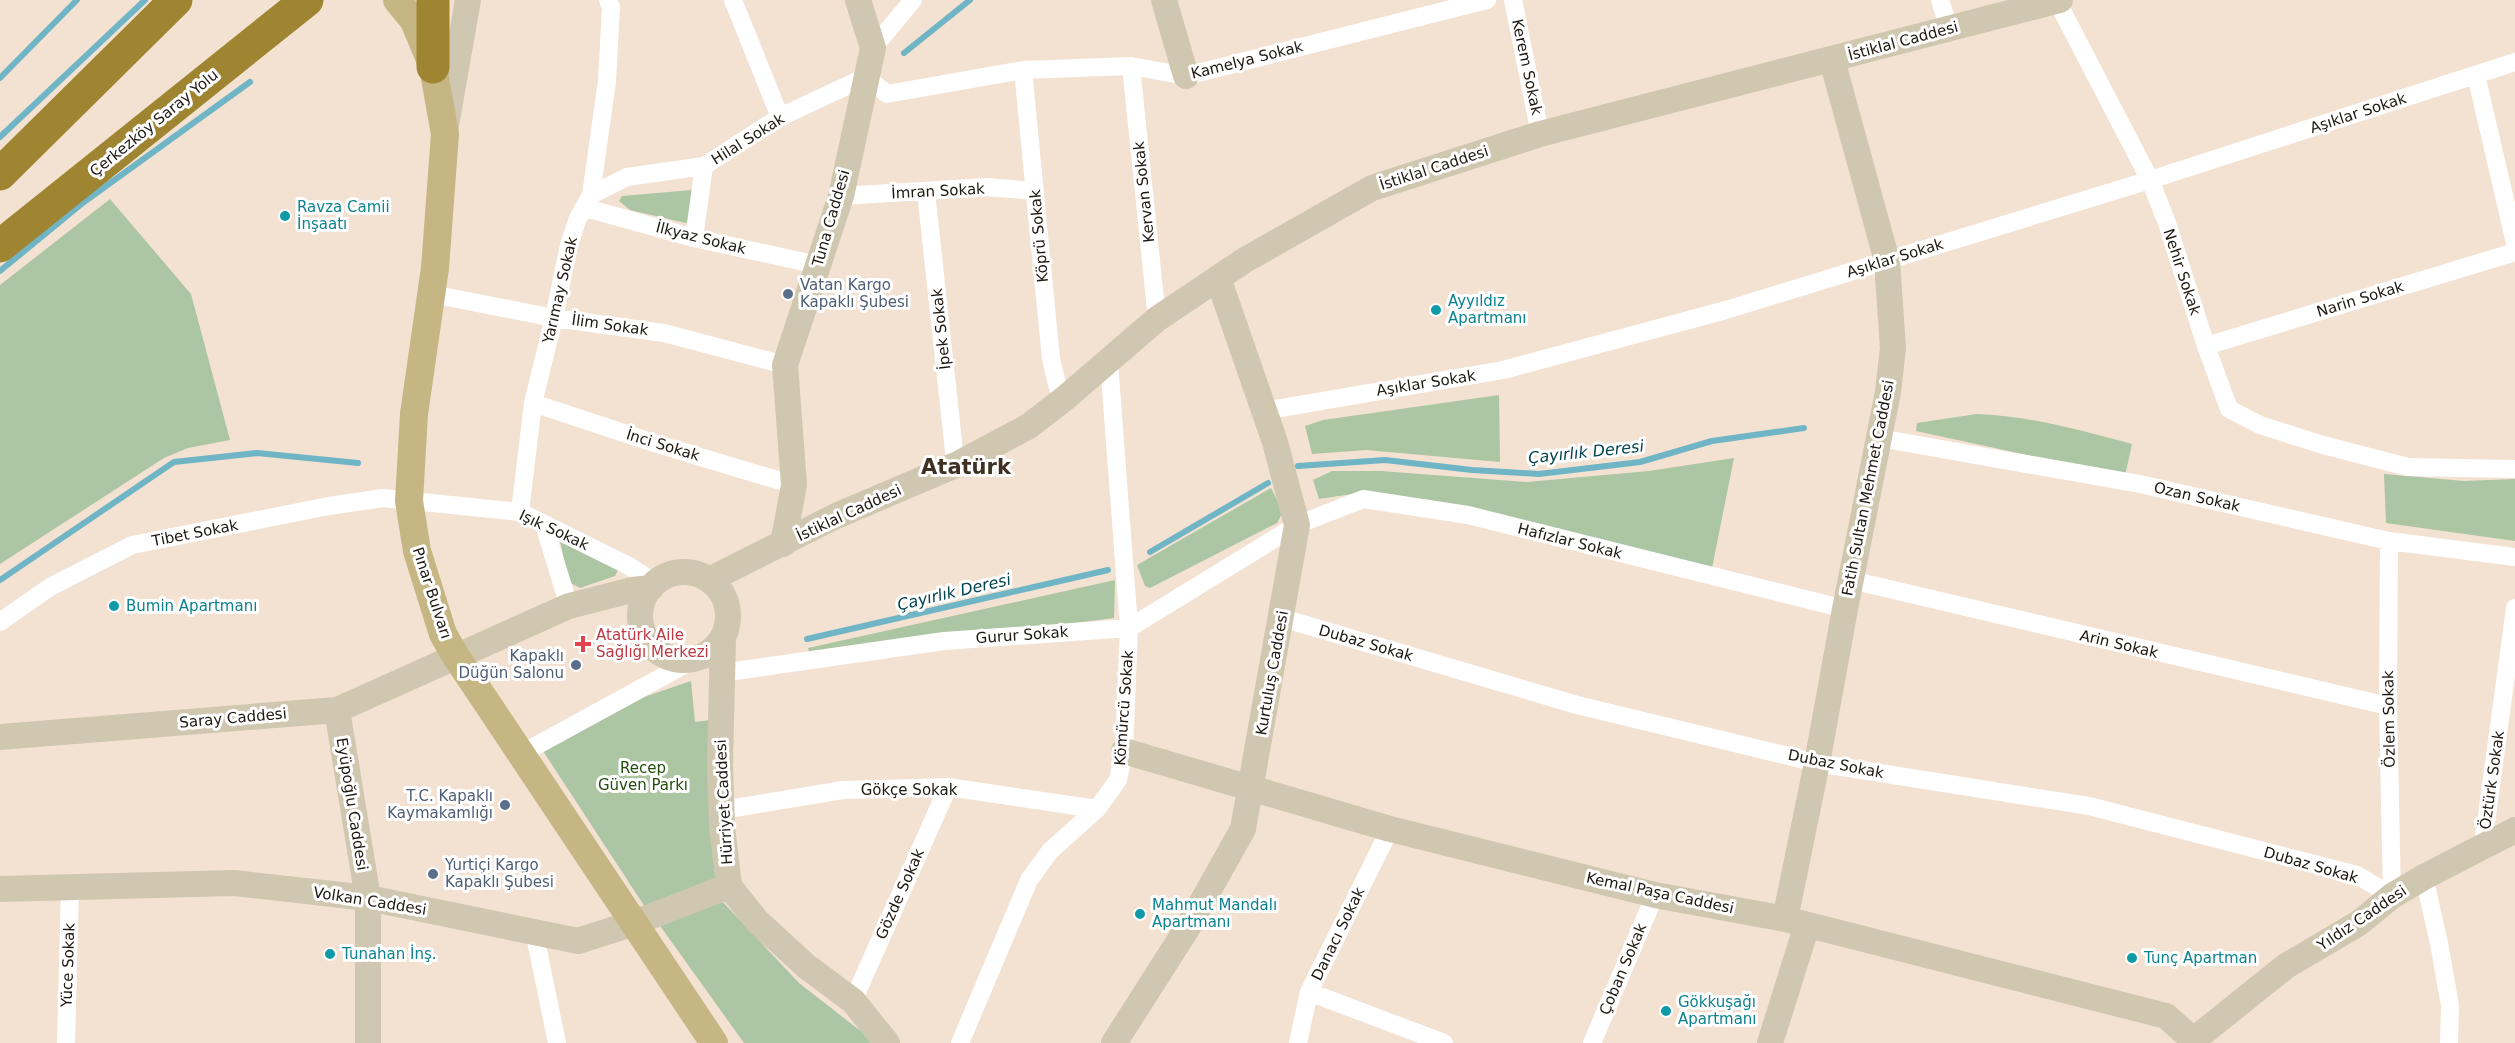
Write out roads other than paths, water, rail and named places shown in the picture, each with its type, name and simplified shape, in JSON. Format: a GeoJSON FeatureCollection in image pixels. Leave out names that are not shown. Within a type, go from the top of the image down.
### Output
{"type":"FeatureCollection","features":[{"type":"Feature","properties":{"kind":"highway"},"geometry":{"type":"LineString","coordinates":[[0,174],[176,0]]}},
{"type":"Feature","properties":{"kind":"highway","name":"Çerkezköy Saray Yolu"},"geometry":{"type":"LineString","coordinates":[[0,246],[307,0]]}},
{"type":"Feature","properties":{"kind":"highway"},"geometry":{"type":"LineString","coordinates":[[433,0],[433,67]]}},
{"type":"Feature","properties":{"kind":"main road","name":"Pınar Bulvarı"},"geometry":{"type":"LineString","coordinates":[[397,0],[414,21],[433,67],[445,134],[432,294],[414,414],[409,501],[417,551],[443,634],[455,655],[714,1043]]}},
{"type":"Feature","properties":{"kind":"street"},"geometry":{"type":"LineString","coordinates":[[445,134],[468,0]]}},
{"type":"Feature","properties":{"kind":"street","name":"Yarımay Sokak"},"geometry":{"type":"LineString","coordinates":[[520,512],[533,403],[569,245],[578,218],[589,201],[608,81],[611,7],[608,0]]}},
{"type":"Feature","properties":{"kind":"street"},"geometry":{"type":"LineString","coordinates":[[733,0],[780,117]]}},
{"type":"Feature","properties":{"kind":"street"},"geometry":{"type":"LineString","coordinates":[[858,0],[873,48]]}},
{"type":"Feature","properties":{"kind":"street"},"geometry":{"type":"LineString","coordinates":[[873,48],[913,0]]}},
{"type":"Feature","properties":{"kind":"street"},"geometry":{"type":"LineString","coordinates":[[1164,0],[1186,76]]}},
{"type":"Feature","properties":{"kind":"street","name":"Kamelya Sokak"},"geometry":{"type":"LineString","coordinates":[[866,77],[887,94],[1023,70],[1131,66],[1186,76],[1487,0]]}},
{"type":"Feature","properties":{"kind":"street","name":"Kerem Sokak"},"geometry":{"type":"LineString","coordinates":[[1513,0],[1540,134]]}},
{"type":"Feature","properties":{"kind":"street"},"geometry":{"type":"LineString","coordinates":[[1940,0],[1949,29]]}},
{"type":"Feature","properties":{"kind":"street","name":"İstiklal Caddesi"},"geometry":{"type":"LineString","coordinates":[[783,544],[836,516],[958,464],[1029,426],[1109,362],[1157,319],[1245,260],[1372,188],[1540,134],[2059,0]]}},
{"type":"Feature","properties":{"kind":"street","name":"Nehir Sokak"},"geometry":{"type":"LineString","coordinates":[[2059,0],[2150,180],[2167,223],[2206,346],[2229,409],[2260,424],[2408,467],[2515,470]]}},
{"type":"Feature","properties":{"kind":"street","name":"Tuna Caddesi"},"geometry":{"type":"LineString","coordinates":[[783,544],[794,484],[785,366],[840,196],[873,48]]}},
{"type":"Feature","properties":{"kind":"street","name":"Fatih Sultan Mehmet Caddesi"},"geometry":{"type":"LineString","coordinates":[[1770,1043],[1796,922],[1817,763],[1888,392],[1893,348],[1887,261],[1832,60]]}},
{"type":"Feature","properties":{"kind":"street","name":"Aşıklar Sokak"},"geometry":{"type":"LineString","coordinates":[[1263,411],[1503,370],[1726,310],[2150,180],[2515,62]]}},
{"type":"Feature","properties":{"kind":"street","name":"Kervan Sokak"},"geometry":{"type":"LineString","coordinates":[[1131,66],[1157,319]]}},
{"type":"Feature","properties":{"kind":"street","name":"Köprü Sokak"},"geometry":{"type":"LineString","coordinates":[[1023,70],[1051,359],[1058,388],[1064,399]]}},
{"type":"Feature","properties":{"kind":"street"},"geometry":{"type":"LineString","coordinates":[[2476,75],[2515,243]]}},
{"type":"Feature","properties":{"kind":"street","name":"Hilal Sokak"},"geometry":{"type":"LineString","coordinates":[[589,201],[627,177],[704,166],[780,117],[866,77]]}},
{"type":"Feature","properties":{"kind":"street"},"geometry":{"type":"LineString","coordinates":[[694,238],[704,166]]}},
{"type":"Feature","properties":{"kind":"street","name":"İmran Sokak"},"geometry":{"type":"LineString","coordinates":[[840,196],[987,187],[1035,191]]}},
{"type":"Feature","properties":{"kind":"street","name":"İpek Sokak"},"geometry":{"type":"LineString","coordinates":[[926,192],[954,451],[958,464]]}},
{"type":"Feature","properties":{"kind":"street","name":"İlkyaz Sokak"},"geometry":{"type":"LineString","coordinates":[[589,201],[694,238],[818,265]]}},
{"type":"Feature","properties":{"kind":"street","name":"Narin Sokak"},"geometry":{"type":"LineString","coordinates":[[2206,346],[2515,252]]}},
{"type":"Feature","properties":{"kind":"street","name":"Kurtuluş Caddesi"},"geometry":{"type":"LineString","coordinates":[[1114,1043],[1188,927],[1243,829],[1297,525],[1275,441],[1218,278]]}},
{"type":"Feature","properties":{"kind":"street","name":"İlim Sokak"},"geometry":{"type":"LineString","coordinates":[[432,294],[554,318],[664,333],[785,366]]}},
{"type":"Feature","properties":{"kind":"street","name":"Kömürcü Sokak"},"geometry":{"type":"LineString","coordinates":[[960,1043],[1029,880],[1050,851],[1097,809],[1118,780],[1124,751],[1129,628],[1109,362]]}},
{"type":"Feature","properties":{"kind":"street","name":"İnci Sokak"},"geometry":{"type":"LineString","coordinates":[[533,403],[657,444],[794,484]]}},
{"type":"Feature","properties":{"kind":"street","name":"Ozan Sokak"},"geometry":{"type":"LineString","coordinates":[[1881,428],[2389,541],[2515,557]]}},
{"type":"Feature","properties":{"kind":"street","name":"Tibet Sokak"},"geometry":{"type":"LineString","coordinates":[[0,622],[50,587],[132,545],[329,506],[383,498],[409,501]]}},
{"type":"Feature","properties":{"kind":"street","name":"Hafızlar Sokak"},"geometry":{"type":"LineString","coordinates":[[1297,525],[1363,500],[1468,515],[1845,609]]}},
{"type":"Feature","properties":{"kind":"street","name":"Işık Sokak"},"geometry":{"type":"LineString","coordinates":[[409,501],[520,512],[629,567],[653,585]]}},
{"type":"Feature","properties":{"kind":"street"},"geometry":{"type":"LineString","coordinates":[[544,525],[569,606]]}},
{"type":"Feature","properties":{"kind":"street","name":"Gurur Sokak"},"geometry":{"type":"LineString","coordinates":[[721,673],[944,641],[1129,628],[1297,525]]}},
{"type":"Feature","properties":{"kind":"street","name":"Özlem Sokak"},"geometry":{"type":"LineString","coordinates":[[2389,541],[2388,706],[2392,896]]}},
{"type":"Feature","properties":{"kind":"street"},"geometry":{"type":"LineString","coordinates":[[709,580],[783,544]]}},
{"type":"Feature","properties":{"kind":"street"},"geometry":{"type":"LineString","coordinates":[[521,754],[716,648],[728,626],[728,613],[719,589],[709,580],[696,574],[682,572],[668,575],[653,585],[646,594],[641,608],[641,622],[645,636],[653,648],[665,656],[679,660],[693,660]]}},
{"type":"Feature","properties":{"kind":"street","name":"Arin Sokak"},"geometry":{"type":"LineString","coordinates":[[1851,580],[2388,706]]}},
{"type":"Feature","properties":{"kind":"street"},"geometry":{"type":"LineString","coordinates":[[455,655],[569,606],[653,585]]}},
{"type":"Feature","properties":{"kind":"street","name":"Öztürk Sokak"},"geometry":{"type":"LineString","coordinates":[[2483,845],[2515,608]]}},
{"type":"Feature","properties":{"kind":"street","name":"Dubaz Sokak"},"geometry":{"type":"LineString","coordinates":[[1282,618],[1577,705],[1817,763],[2089,806],[2357,875],[2392,896]]}},
{"type":"Feature","properties":{"kind":"street","name":"Hürriyet Caddesi"},"geometry":{"type":"LineString","coordinates":[[723,638],[722,810],[729,886],[758,921],[806,966],[853,1001],[887,1043]]}},
{"type":"Feature","properties":{"kind":"street","name":"Saray Caddesi"},"geometry":{"type":"LineString","coordinates":[[0,738],[337,710],[455,655]]}},
{"type":"Feature","properties":{"kind":"street","name":"Eyüpoğlu Caddesi"},"geometry":{"type":"LineString","coordinates":[[337,710],[368,898],[368,1043]]}},
{"type":"Feature","properties":{"kind":"street","name":"Kemal Paşa Caddesi"},"geometry":{"type":"LineString","coordinates":[[1124,751],[1390,829],[1655,895],[1796,922],[2166,1016],[2191,1041]]}},
{"type":"Feature","properties":{"kind":"street","name":"Gökçe Sokak"},"geometry":{"type":"LineString","coordinates":[[722,810],[843,790],[948,787],[1097,809]]}},
{"type":"Feature","properties":{"kind":"street","name":"Gözde Sokak"},"geometry":{"type":"LineString","coordinates":[[853,1001],[948,787]]}},
{"type":"Feature","properties":{"kind":"street","name":"Danacı Sokak"},"geometry":{"type":"LineString","coordinates":[[1298,1043],[1309,992],[1390,829]]}},
{"type":"Feature","properties":{"kind":"street","name":"Yıldız Caddesi"},"geometry":{"type":"LineString","coordinates":[[2191,1041],[2286,966],[2359,923],[2392,896],[2483,845],[2515,830]]}},
{"type":"Feature","properties":{"kind":"street"},"geometry":{"type":"LineString","coordinates":[[2424,877],[2450,1006],[2449,1043]]}},
{"type":"Feature","properties":{"kind":"street","name":"Volkan Caddesi"},"geometry":{"type":"LineString","coordinates":[[0,889],[234,883],[368,898],[578,941],[633,923],[729,886]]}},
{"type":"Feature","properties":{"kind":"street","name":"Yüce Sokak"},"geometry":{"type":"LineString","coordinates":[[66,1043],[70,887]]}},
{"type":"Feature","properties":{"kind":"street","name":"Çoban Sokak"},"geometry":{"type":"LineString","coordinates":[[1592,1043],[1655,895]]}},
{"type":"Feature","properties":{"kind":"street"},"geometry":{"type":"LineString","coordinates":[[534,931],[556,1043]]}},
{"type":"Feature","properties":{"kind":"street"},"geometry":{"type":"LineString","coordinates":[[1309,992],[1444,1043]]}},
{"type":"Feature","properties":{"kind":"waterway"},"geometry":{"type":"LineString","coordinates":[[0,78],[77,0]]}},
{"type":"Feature","properties":{"kind":"waterway"},"geometry":{"type":"LineString","coordinates":[[0,137],[145,0]]}},
{"type":"Feature","properties":{"kind":"waterway"},"geometry":{"type":"LineString","coordinates":[[904,53],[970,0]]}},
{"type":"Feature","properties":{"kind":"waterway"},"geometry":{"type":"LineString","coordinates":[[0,271],[84,202],[250,82]]}},
{"type":"Feature","properties":{"kind":"waterway","name":"Çayırlık Deresi"},"geometry":{"type":"LineString","coordinates":[[1298,466],[1385,460],[1472,470],[1539,474],[1640,462],[1712,441],[1804,428]]}},
{"type":"Feature","properties":{"kind":"waterway"},"geometry":{"type":"LineString","coordinates":[[0,580],[174,462],[257,453],[358,463]]}},
{"type":"Feature","properties":{"kind":"waterway","name":"Çayırlık Deresi"},"geometry":{"type":"LineString","coordinates":[[1150,552],[1268,483]]}},
{"type":"Feature","properties":{"kind":"waterway","name":"Çayırlık Deresi"},"geometry":{"type":"LineString","coordinates":[[807,639],[1108,570]]}},
{"type":"Feature","properties":{"kind":"place","name":"Ravza Camii İnşaatı"},"geometry":{"type":"Point","coordinates":[285,216]}},
{"type":"Feature","properties":{"kind":"place","name":"Vatan Kargo Kapaklı Şubesi"},"geometry":{"type":"Point","coordinates":[788,294]}},
{"type":"Feature","properties":{"kind":"place","name":"Ayyıldız Apartmanı"},"geometry":{"type":"Point","coordinates":[1436,310]}},
{"type":"Feature","properties":{"kind":"place","name":"Bumin Apartmanı"},"geometry":{"type":"Point","coordinates":[114,606]}},
{"type":"Feature","properties":{"kind":"place","name":"Atatürk Aile Sağlığı Merkezi"},"geometry":{"type":"Point","coordinates":[583,644]}},
{"type":"Feature","properties":{"kind":"place","name":"Kapaklı Düğün Salonu"},"geometry":{"type":"Point","coordinates":[576,665]}},
{"type":"Feature","properties":{"kind":"place","name":"T.C. Kapaklı Kaymakamlığı"},"geometry":{"type":"Point","coordinates":[505,805]}},
{"type":"Feature","properties":{"kind":"place","name":"Yurtiçi Kargo Kapaklı Şubesi"},"geometry":{"type":"Point","coordinates":[433,874]}},
{"type":"Feature","properties":{"kind":"place","name":"Mahmut Mandalı Apartmanı"},"geometry":{"type":"Point","coordinates":[1140,914]}},
{"type":"Feature","properties":{"kind":"place","name":"Tunahan İnş."},"geometry":{"type":"Point","coordinates":[330,954]}},
{"type":"Feature","properties":{"kind":"place","name":"Tunç Apartman"},"geometry":{"type":"Point","coordinates":[2132,958]}},
{"type":"Feature","properties":{"kind":"place","name":"Gökkuşağı Apartmanı"},"geometry":{"type":"Point","coordinates":[1666,1011]}},
{"type":"Feature","properties":{"kind":"district","name":"Atatürk"},"geometry":{"type":"Point","coordinates":[966,467]}},
{"type":"Feature","properties":{"kind":"park label","name":"Recep Güven Parkı"},"geometry":{"type":"Point","coordinates":[643,776]}}]}
